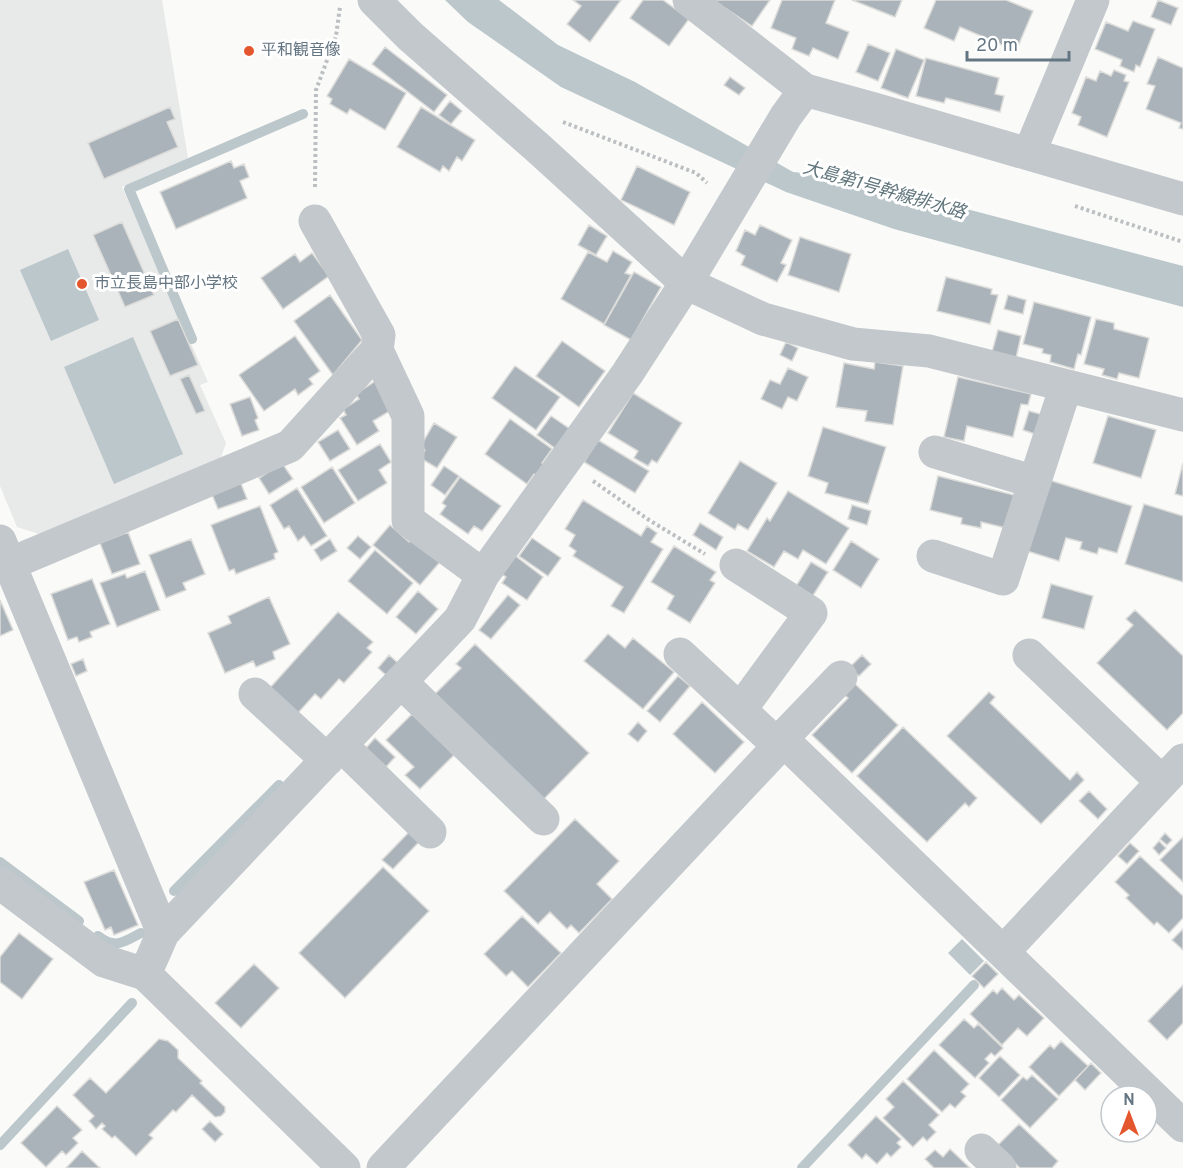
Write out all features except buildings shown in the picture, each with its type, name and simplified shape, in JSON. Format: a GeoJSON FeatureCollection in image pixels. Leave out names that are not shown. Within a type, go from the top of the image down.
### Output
{"type":"FeatureCollection","features":[{"type":"Feature","properties":{"kind":"street"},"geometry":{"type":"LineString","coordinates":[[374,0],[410,36],[538,148],[686,283],[763,319],[830,338],[853,344],[929,351],[1183,415]]}},
{"type":"Feature","properties":{"kind":"street"},"geometry":{"type":"LineString","coordinates":[[689,0],[805,90],[1183,199]]}},
{"type":"Feature","properties":{"kind":"street"},"geometry":{"type":"LineString","coordinates":[[1029,154],[1093,0]]}},
{"type":"Feature","properties":{"kind":"street"},"geometry":{"type":"LineString","coordinates":[[145,974],[163,933],[460,620],[483,575],[627,374],[686,283],[786,116],[805,90]]}},
{"type":"Feature","properties":{"kind":"street"},"geometry":{"type":"LineString","coordinates":[[315,221],[379,335],[377,350],[408,416],[408,520],[483,575]]}},
{"type":"Feature","properties":{"kind":"street"},"geometry":{"type":"LineString","coordinates":[[163,933],[3,558],[290,446],[377,350]]}},
{"type":"Feature","properties":{"kind":"street"},"geometry":{"type":"LineString","coordinates":[[933,556],[1004,579],[1066,386]]}},
{"type":"Feature","properties":{"kind":"street"},"geometry":{"type":"LineString","coordinates":[[935,452],[1035,482]]}},
{"type":"Feature","properties":{"kind":"street"},"geometry":{"type":"LineString","coordinates":[[736,565],[811,613],[740,710]]}},
{"type":"Feature","properties":{"kind":"street"},"geometry":{"type":"LineString","coordinates":[[680,654],[740,710],[782,744],[1003,952],[1183,1126]]}},
{"type":"Feature","properties":{"kind":"street"},"geometry":{"type":"LineString","coordinates":[[1003,952],[1173,771],[1029,655]]}},
{"type":"Feature","properties":{"kind":"street"},"geometry":{"type":"LineString","coordinates":[[383,1168],[782,744],[789,731],[841,677]]}},
{"type":"Feature","properties":{"kind":"street"},"geometry":{"type":"LineString","coordinates":[[401,682],[543,819]]}},
{"type":"Feature","properties":{"kind":"street"},"geometry":{"type":"LineString","coordinates":[[255,694],[334,752],[430,832]]}},
{"type":"Feature","properties":{"kind":"street"},"geometry":{"type":"LineString","coordinates":[[0,883],[104,961],[145,974],[344,1168]]}},
{"type":"Feature","properties":{"kind":"path"},"geometry":{"type":"LineString","coordinates":[[315,221],[316,90],[336,36],[341,0]]}},
{"type":"Feature","properties":{"kind":"path"},"geometry":{"type":"LineString","coordinates":[[554,119],[696,173],[737,199]]}},
{"type":"Feature","properties":{"kind":"path"},"geometry":{"type":"LineString","coordinates":[[566,461],[649,520],[727,567],[736,565]]}},
{"type":"Feature","properties":{"kind":"shaded area","name":"市立長島中部小学校"},"geometry":{"type":"Polygon","coordinates":[[[0,0],[162,0],[188,158],[122,187],[208,382],[200,385],[226,443],[219,463],[39,534],[17,527],[0,486],[0,0]]]}},
{"type":"Feature","properties":{"kind":"water","name":"大島第1号幹線排水路"},"geometry":{"type":"Polygon","coordinates":[[[445,0],[499,0],[558,45],[635,82],[793,172],[845,177],[1183,266],[1183,307],[894,229],[786,192],[561,87],[468,22],[445,0]]]}},
{"type":"Feature","properties":{"kind":"water"},"geometry":{"type":"Polygon","coordinates":[[[68,249],[99,320],[51,341],[20,270],[68,249]]]}},
{"type":"Feature","properties":{"kind":"water"},"geometry":{"type":"Polygon","coordinates":[[[133,337],[183,454],[114,484],[64,367],[133,337]]]}},
{"type":"Feature","properties":{"kind":"water"},"geometry":{"type":"Polygon","coordinates":[[[962,939],[984,961],[970,975],[948,953],[962,939]]]}},
{"type":"Feature","properties":{"kind":"waterway"},"geometry":{"type":"LineString","coordinates":[[192,339],[129,189],[303,114]]}},
{"type":"Feature","properties":{"kind":"waterway"},"geometry":{"type":"LineString","coordinates":[[174,891],[279,785]]}},
{"type":"Feature","properties":{"kind":"waterway"},"geometry":{"type":"LineString","coordinates":[[0,862],[79,921]]}},
{"type":"Feature","properties":{"kind":"waterway"},"geometry":{"type":"LineString","coordinates":[[98,936],[115,944],[141,933]]}},
{"type":"Feature","properties":{"kind":"waterway"},"geometry":{"type":"LineString","coordinates":[[802,1168],[974,985]]}},
{"type":"Feature","properties":{"kind":"waterway"},"geometry":{"type":"LineString","coordinates":[[0,1145],[132,1003]]}},
{"type":"Feature","properties":{"kind":"place","name":"平和観音像"},"geometry":{"type":"Point","coordinates":[249,51]}},
{"type":"Feature","properties":{"kind":"place","name":"市立長島中部小学校"},"geometry":{"type":"Point","coordinates":[82,284]}}]}
